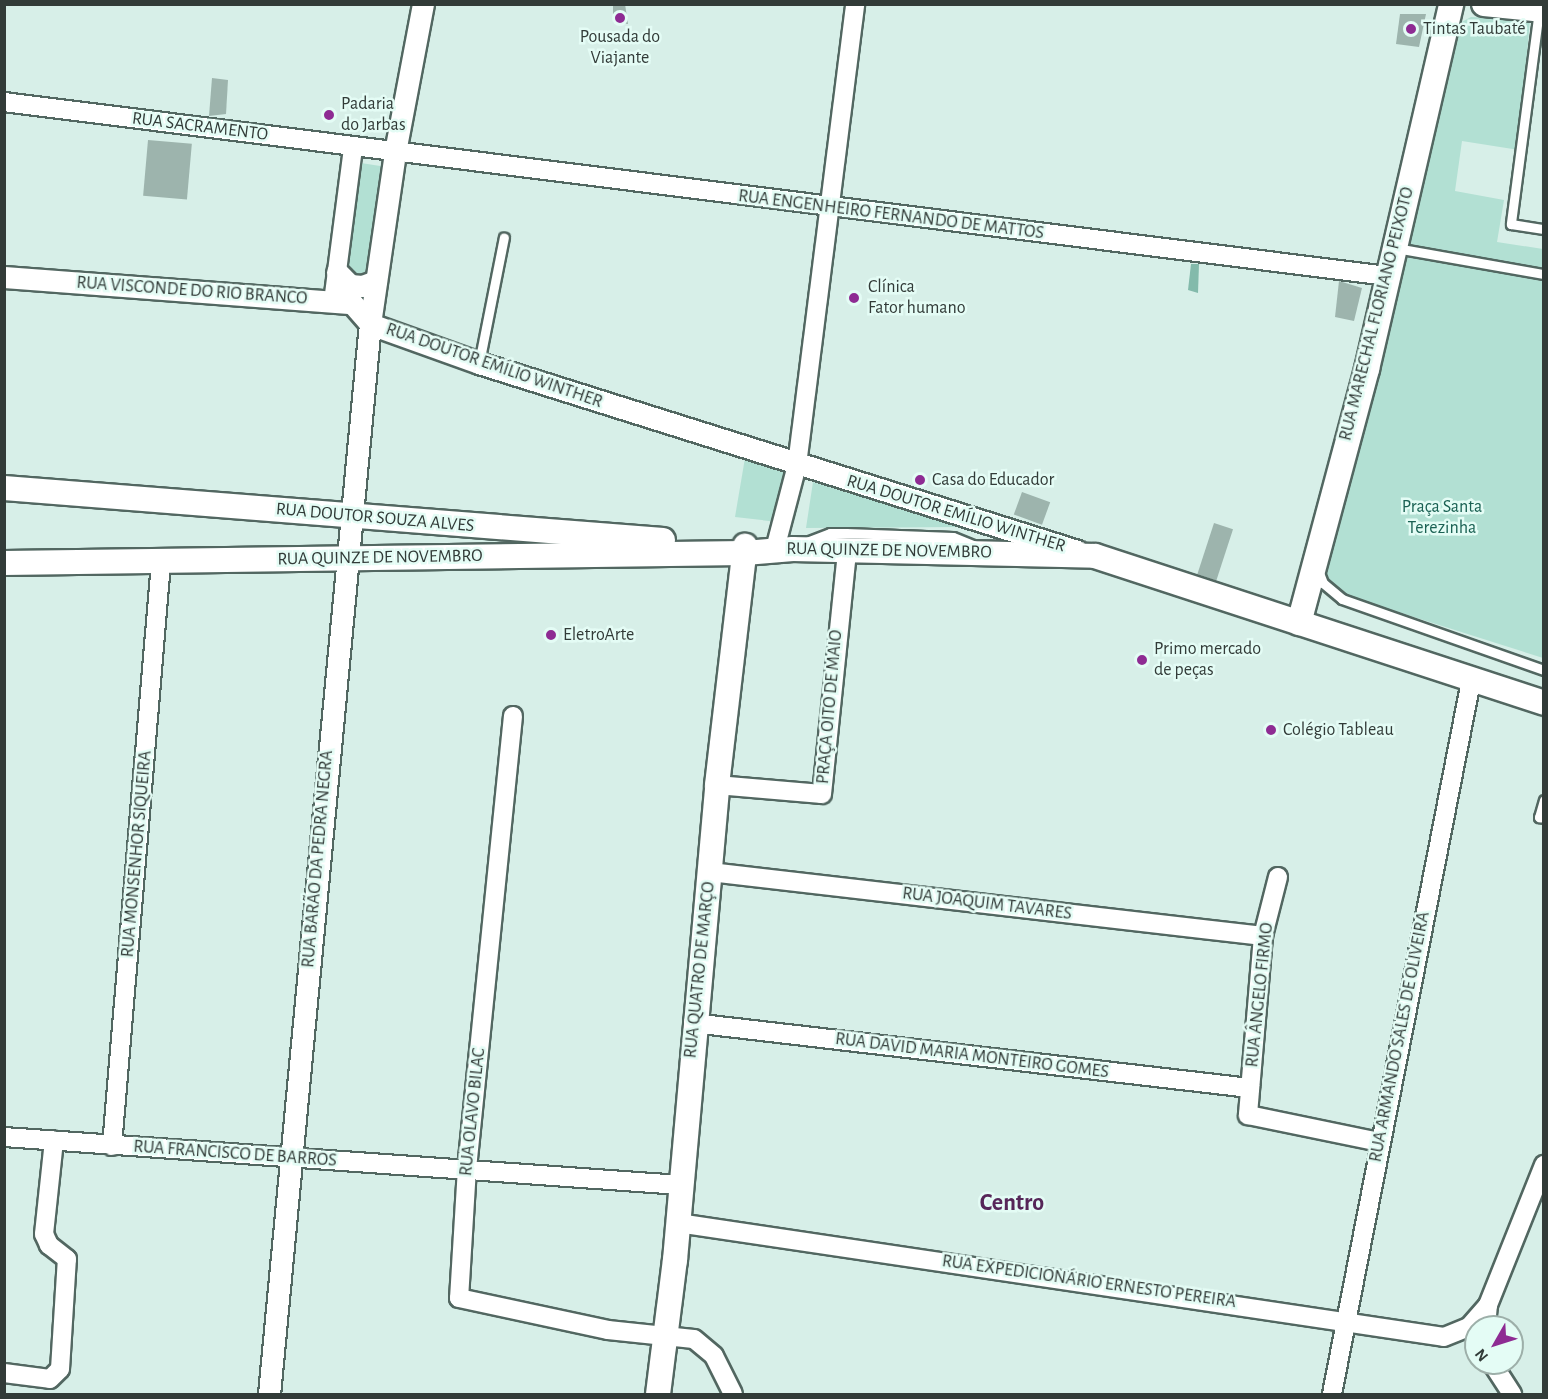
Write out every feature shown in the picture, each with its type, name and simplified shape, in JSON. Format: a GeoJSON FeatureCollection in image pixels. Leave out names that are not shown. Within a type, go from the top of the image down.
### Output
{"type":"FeatureCollection","features":[{"type":"Feature","properties":{"kind":"main road","name":"RUA MARECHAL FLORIANO PEIXOTO"},"geometry":{"type":"LineString","coordinates":[[1299,623],[1314,558],[1367,369],[1451,4]]}},
{"type":"Feature","properties":{"kind":"main road"},"geometry":{"type":"LineString","coordinates":[[1484,4],[1541,10]]}},
{"type":"Feature","properties":{"kind":"main road","name":"RUA DOUTOR SOUZA ALVES"},"geometry":{"type":"LineString","coordinates":[[4,488],[762,550]]}},
{"type":"Feature","properties":{"kind":"main road"},"geometry":{"type":"LineString","coordinates":[[378,557],[372,549],[372,532],[383,519]]}},
{"type":"Feature","properties":{"kind":"main road","name":"RUA QUINZE DE NOVEMBRO"},"geometry":{"type":"LineString","coordinates":[[4,562],[161,562],[762,550],[1095,556]]}},
{"type":"Feature","properties":{"kind":"main road","name":"RUA QUATRO DE MARÇO"},"geometry":{"type":"LineString","coordinates":[[658,1395],[667,1335],[678,1223],[693,1023],[710,872],[717,784],[762,550]]}},
{"type":"Feature","properties":{"kind":"main road","name":"RUA DOUTOR EMÍLIO WINTHER"},"geometry":{"type":"LineString","coordinates":[[1095,556],[1471,681],[1544,703]]}},
{"type":"Feature","properties":{"kind":"street","name":"RUA BARÃO DA PEDRA NEGRA"},"geometry":{"type":"LineString","coordinates":[[269,1395],[346,557],[370,324],[395,152],[423,4]]}},
{"type":"Feature","properties":{"kind":"street","name":"RUA QUATRO DE MARÇO"},"geometry":{"type":"LineString","coordinates":[[762,550],[797,465],[855,4]]}},
{"type":"Feature","properties":{"kind":"street","name":"RUA SACRAMENTO"},"geometry":{"type":"LineString","coordinates":[[4,102],[395,152]]}},
{"type":"Feature","properties":{"kind":"street"},"geometry":{"type":"LineString","coordinates":[[333,302],[353,147]]}},
{"type":"Feature","properties":{"kind":"street","name":"RUA ENGENHEIRO FERNANDO DE MATTOS"},"geometry":{"type":"LineString","coordinates":[[395,152],[1388,276]]}},
{"type":"Feature","properties":{"kind":"street"},"geometry":{"type":"LineString","coordinates":[[337,273],[350,285],[362,286],[376,281]]}},
{"type":"Feature","properties":{"kind":"street","name":"RUA VISCONDE DO RIO BRANCO"},"geometry":{"type":"LineString","coordinates":[[4,278],[352,303],[370,324]]}},
{"type":"Feature","properties":{"kind":"street","name":"RUA DOUTOR EMÍLIO WINTHER"},"geometry":{"type":"LineString","coordinates":[[370,324],[479,363],[797,465],[1095,556]]}},
{"type":"Feature","properties":{"kind":"street","name":"PRAÇA OITO DE MAIO"},"geometry":{"type":"LineString","coordinates":[[717,784],[822,794],[847,550]]}},
{"type":"Feature","properties":{"kind":"street","name":"RUA MONSENHOR SIQUEIRA"},"geometry":{"type":"LineString","coordinates":[[112,1146],[161,562]]}},
{"type":"Feature","properties":{"kind":"street","name":"RUA ARMANDO SALES DE OLIVEIRA"},"geometry":{"type":"LineString","coordinates":[[1332,1395],[1344,1319],[1471,681]]}},
{"type":"Feature","properties":{"kind":"street","name":"RUA OLAVO BILAC"},"geometry":{"type":"LineString","coordinates":[[513,716],[467,1168],[459,1298],[608,1330],[667,1335]]}},
{"type":"Feature","properties":{"kind":"street","name":"RUA JOAQUIM TAVARES"},"geometry":{"type":"LineString","coordinates":[[710,872],[1263,936]]}},
{"type":"Feature","properties":{"kind":"street","name":"RUA ÂNGELO FIRMO"},"geometry":{"type":"LineString","coordinates":[[1278,877],[1263,936],[1248,1115],[1380,1142]]}},
{"type":"Feature","properties":{"kind":"street","name":"RUA DAVID MARIA MONTEIRO GOMES"},"geometry":{"type":"LineString","coordinates":[[693,1023],[1251,1088]]}},
{"type":"Feature","properties":{"kind":"street","name":"RUA FRANCISCO DE BARROS"},"geometry":{"type":"LineString","coordinates":[[4,1137],[467,1168],[680,1185]]}},
{"type":"Feature","properties":{"kind":"street"},"geometry":{"type":"LineString","coordinates":[[4,1373],[50,1379],[60,1369],[67,1259],[49,1245],[44,1234],[54,1141]]}},
{"type":"Feature","properties":{"kind":"street"},"geometry":{"type":"LineString","coordinates":[[1487,1315],[1488,1305],[1544,1165]]}},
{"type":"Feature","properties":{"kind":"street","name":"RUA EXPEDICIONÁRIO ERNESTO PEREIRA"},"geometry":{"type":"LineString","coordinates":[[678,1223],[1344,1319],[1444,1337],[1469,1327],[1488,1305]]}},
{"type":"Feature","properties":{"kind":"street"},"geometry":{"type":"LineString","coordinates":[[667,1335],[694,1339],[714,1356],[733,1395]]}},
{"type":"Feature","properties":{"kind":"street"},"geometry":{"type":"LineString","coordinates":[[1500,1375],[1512,1395]]}},
{"type":"Feature","properties":{"kind":"lane"},"geometry":{"type":"LineString","coordinates":[[1541,10],[1511,224],[1544,229]]}},
{"type":"Feature","properties":{"kind":"lane"},"geometry":{"type":"LineString","coordinates":[[479,363],[504,237]]}},
{"type":"Feature","properties":{"kind":"lane"},"geometry":{"type":"LineString","coordinates":[[1394,248],[1544,274]]}},
{"type":"Feature","properties":{"kind":"lane"},"geometry":{"type":"LineString","coordinates":[[762,550],[816,537],[846,533],[953,537],[988,553]]}},
{"type":"Feature","properties":{"kind":"lane"},"geometry":{"type":"LineString","coordinates":[[1314,558],[1323,583],[1342,599],[1544,670]]}},
{"type":"Feature","properties":{"kind":"lane"},"geometry":{"type":"LineString","coordinates":[[1544,800],[1539,817],[1544,818]]}},
{"type":"Feature","properties":{"kind":"green space","name":"Praça Santa Terezinha"},"geometry":{"type":"Polygon","coordinates":[[[1471,17],[1530,19],[1519,150],[1462,141],[1455,191],[1504,200],[1497,242],[1543,249],[1543,658],[1338,593],[1325,573],[1456,25],[1471,17]]]}},
{"type":"Feature","properties":{"kind":"green space"},"geometry":{"type":"Polygon","coordinates":[[[361,163],[387,167],[369,277],[344,273],[361,163]]]}},
{"type":"Feature","properties":{"kind":"green space"},"geometry":{"type":"Polygon","coordinates":[[[745,458],[790,472],[778,522],[735,517],[745,458]]]}},
{"type":"Feature","properties":{"kind":"green space"},"geometry":{"type":"Polygon","coordinates":[[[813,482],[960,527],[806,528],[813,482]]]}},
{"type":"Feature","properties":{"kind":"shaded area"},"geometry":{"type":"Polygon","coordinates":[[[1191,264],[1199,264],[1198,293],[1188,290],[1191,264]]]}},
{"type":"Feature","properties":{"kind":"building","name":"Pousada do Viajante"},"geometry":{"type":"Polygon","coordinates":[[[613,4],[625,4],[628,24],[613,22],[613,4]]]}},
{"type":"Feature","properties":{"kind":"building","name":"Tintas Taubaté"},"geometry":{"type":"Polygon","coordinates":[[[1400,14],[1426,14],[1419,47],[1396,44],[1400,14]]]}},
{"type":"Feature","properties":{"kind":"building"},"geometry":{"type":"Polygon","coordinates":[[[212,78],[228,80],[226,114],[209,116],[212,78]]]}},
{"type":"Feature","properties":{"kind":"building"},"geometry":{"type":"Polygon","coordinates":[[[148,140],[192,144],[187,200],[143,196],[148,140]]]}},
{"type":"Feature","properties":{"kind":"building"},"geometry":{"type":"Polygon","coordinates":[[[1339,281],[1362,288],[1354,321],[1335,317],[1339,281]]]}},
{"type":"Feature","properties":{"kind":"building"},"geometry":{"type":"Polygon","coordinates":[[[1022,492],[1050,502],[1042,525],[1014,515],[1022,492]]]}},
{"type":"Feature","properties":{"kind":"building"},"geometry":{"type":"Polygon","coordinates":[[[1214,523],[1233,529],[1216,581],[1197,574],[1214,523]]]}},
{"type":"Feature","properties":{"kind":"place","name":"Pousada do Viajante"},"geometry":{"type":"Point","coordinates":[620,18]}},
{"type":"Feature","properties":{"kind":"place","name":"Tintas Taubaté"},"geometry":{"type":"Point","coordinates":[1411,29]}},
{"type":"Feature","properties":{"kind":"place","name":"Padaria do Jarbas"},"geometry":{"type":"Point","coordinates":[329,115]}},
{"type":"Feature","properties":{"kind":"place","name":"Clínica Fator humano"},"geometry":{"type":"Point","coordinates":[854,298]}},
{"type":"Feature","properties":{"kind":"place","name":"Casa do Educador"},"geometry":{"type":"Point","coordinates":[920,480]}},
{"type":"Feature","properties":{"kind":"place","name":"EletroArte"},"geometry":{"type":"Point","coordinates":[551,635]}},
{"type":"Feature","properties":{"kind":"place","name":"Primo mercado de peças"},"geometry":{"type":"Point","coordinates":[1142,660]}},
{"type":"Feature","properties":{"kind":"place","name":"Colégio Tableau"},"geometry":{"type":"Point","coordinates":[1271,730]}},
{"type":"Feature","properties":{"kind":"district","name":"Centro"},"geometry":{"type":"Point","coordinates":[1012,1204]}}]}
